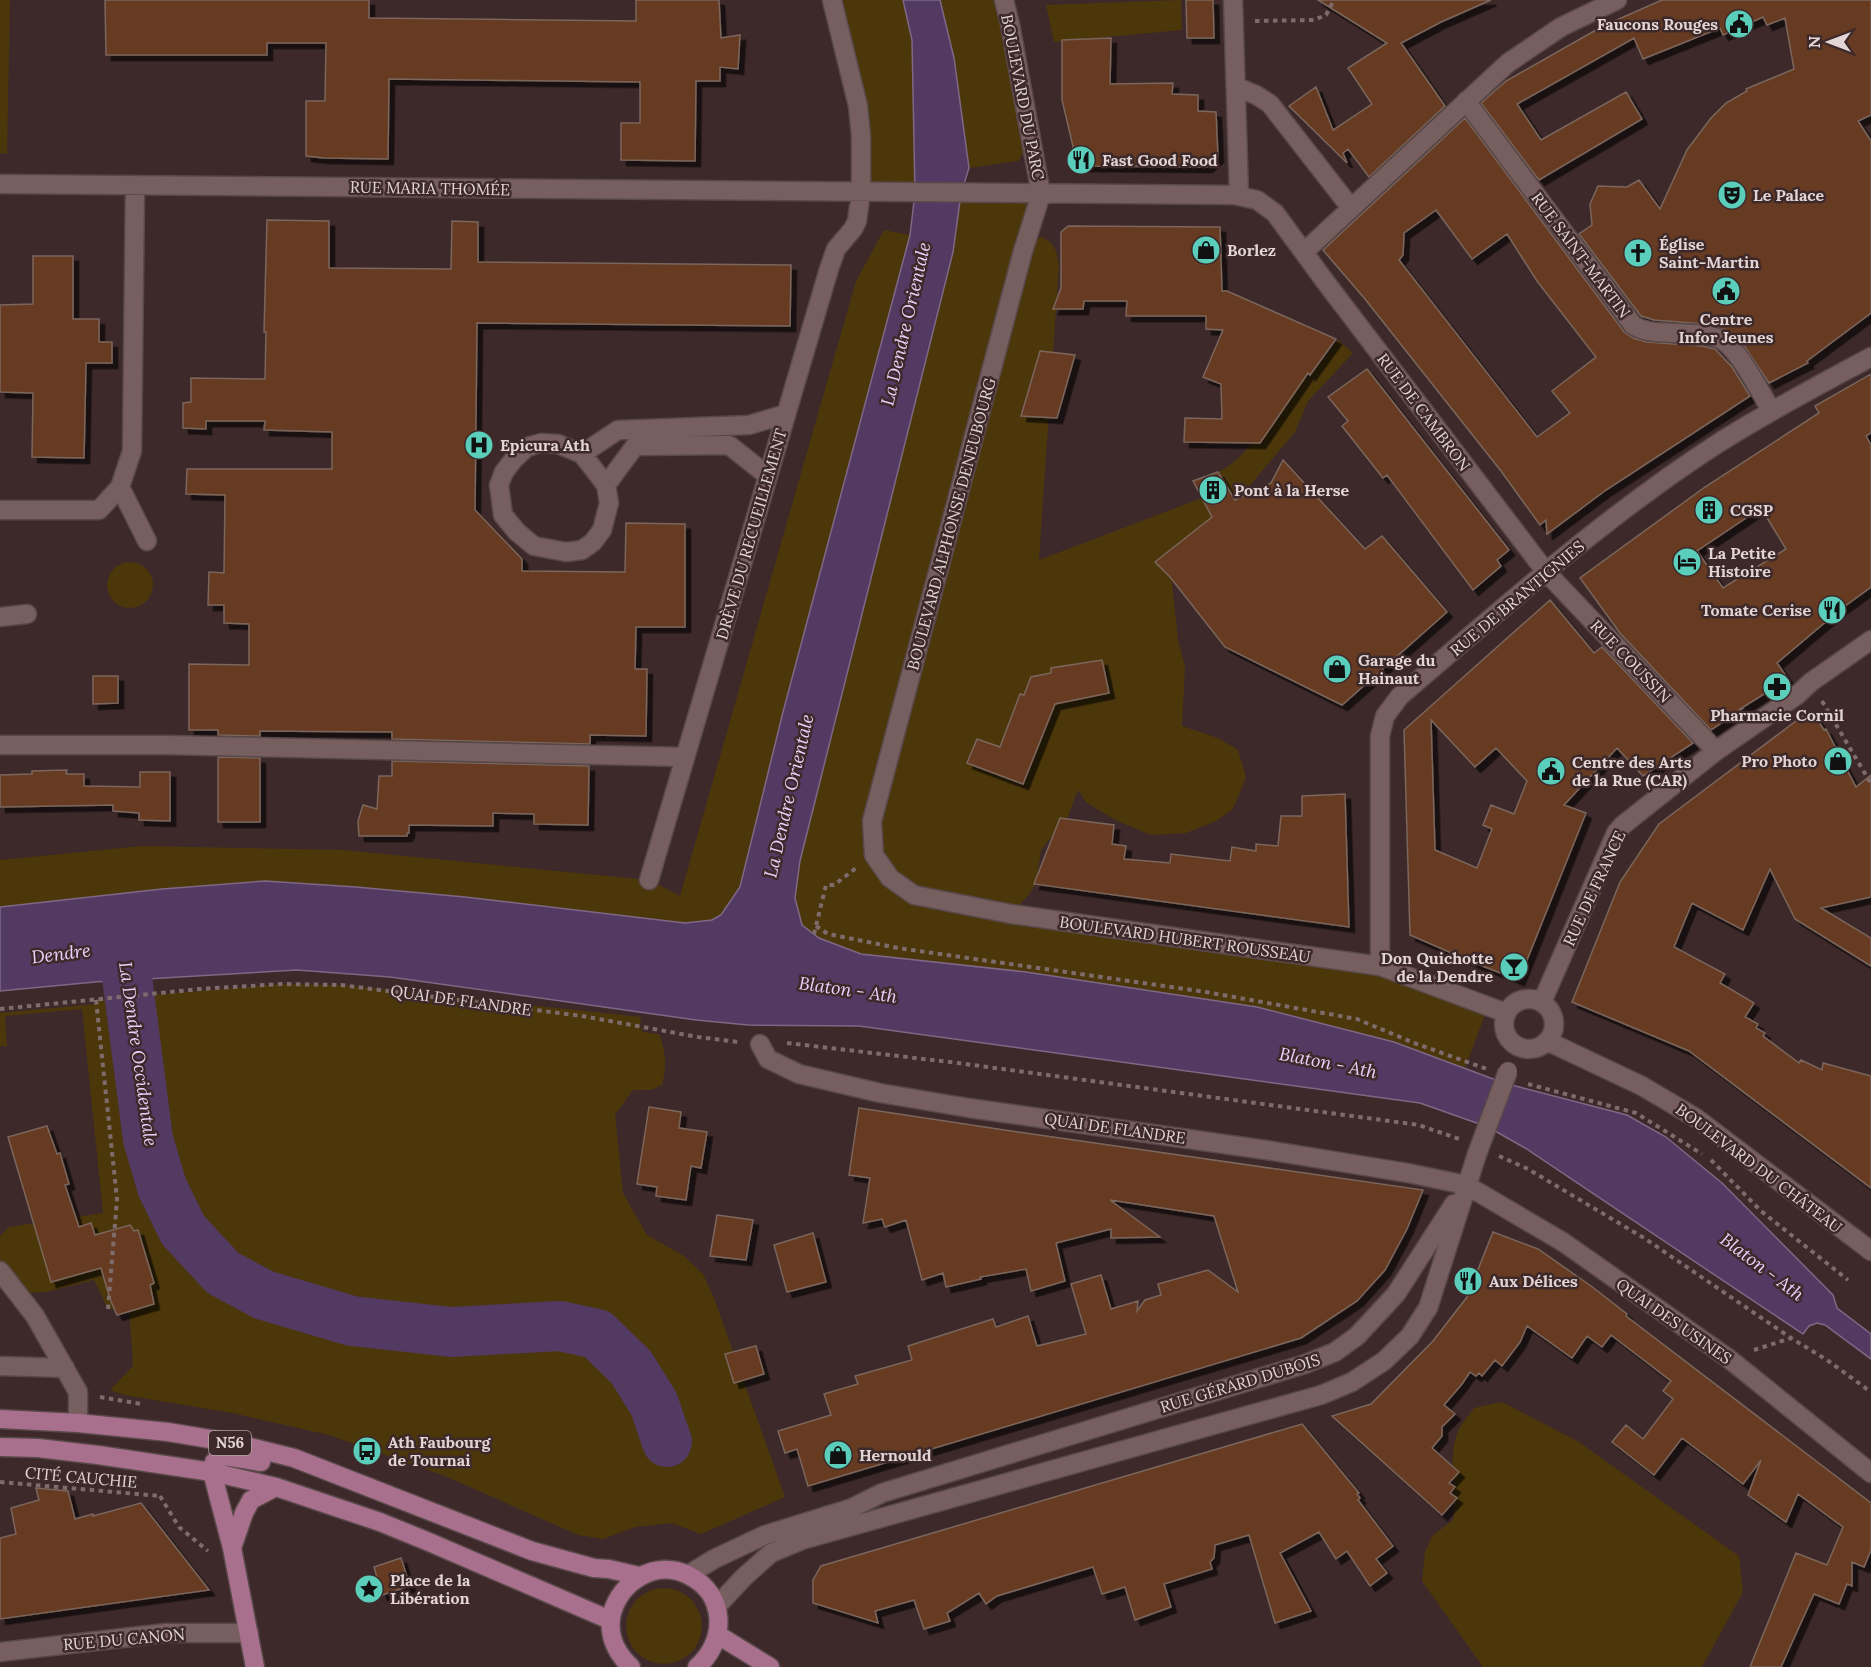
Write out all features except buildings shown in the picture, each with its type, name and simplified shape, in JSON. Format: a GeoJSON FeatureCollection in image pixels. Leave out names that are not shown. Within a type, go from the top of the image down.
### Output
{"type":"FeatureCollection","features":[{"type":"Feature","properties":{"kind":"main road","name":"N56"},"geometry":{"type":"LineString","coordinates":[[0,1419],[78,1423],[168,1432],[234,1443],[294,1458],[532,1551],[594,1568],[639,1576]]}},
{"type":"Feature","properties":{"kind":"main road","name":"N56"},"geometry":{"type":"LineString","coordinates":[[0,1447],[39,1448],[98,1455],[212,1472],[276,1487],[380,1522],[610,1620]]}},
{"type":"Feature","properties":{"kind":"main road"},"geometry":{"type":"LineString","coordinates":[[255,1667],[232,1548],[212,1472],[214,1462],[224,1456],[240,1457],[376,1490]]}},
{"type":"Feature","properties":{"kind":"main road"},"geometry":{"type":"LineString","coordinates":[[232,1548],[251,1500],[276,1487]]}},
{"type":"Feature","properties":{"kind":"main road"},"geometry":{"type":"LineString","coordinates":[[631,1667],[614,1658],[610,1620],[615,1603],[624,1587],[639,1576],[655,1571],[672,1570],[688,1575],[705,1588],[716,1607],[719,1621],[718,1635],[709,1657],[697,1667]]}},
{"type":"Feature","properties":{"kind":"main road"},"geometry":{"type":"LineString","coordinates":[[718,1635],[770,1667]]}},
{"type":"Feature","properties":{"kind":"street","name":"DRÈVE DU RECUEILLEMENT"},"geometry":{"type":"LineString","coordinates":[[649,880],[829,269],[836,249],[853,229],[870,193],[858,106],[832,0]]}},
{"type":"Feature","properties":{"kind":"street","name":"BOULEVARD DU PARC"},"geometry":{"type":"LineString","coordinates":[[1004,0],[1041,194]]}},
{"type":"Feature","properties":{"kind":"street"},"geometry":{"type":"LineString","coordinates":[[1233,0],[1239,195]]}},
{"type":"Feature","properties":{"kind":"street"},"geometry":{"type":"LineString","coordinates":[[1304,252],[1508,63],[1561,27],[1617,0]]}},
{"type":"Feature","properties":{"kind":"street"},"geometry":{"type":"LineString","coordinates":[[1237,87],[1256,94],[1270,104],[1351,208]]}},
{"type":"Feature","properties":{"kind":"street","name":"RUE SAINT-MARTIN"},"geometry":{"type":"LineString","coordinates":[[1466,101],[1633,325],[1650,331],[1695,334],[1721,339],[1733,348],[1771,410]]}},
{"type":"Feature","properties":{"kind":"street","name":"RUE MARIA THOMÉE"},"geometry":{"type":"LineString","coordinates":[[0,184],[1239,195]]}},
{"type":"Feature","properties":{"kind":"street"},"geometry":{"type":"LineString","coordinates":[[0,510],[99,510],[120,487],[132,451],[135,185]]}},
{"type":"Feature","properties":{"kind":"street","name":"BOULEVARD ALPHONSE DENEUBOURG"},"geometry":{"type":"LineString","coordinates":[[874,855],[872,821],[1020,263],[1041,194]]}},
{"type":"Feature","properties":{"kind":"street","name":"RUE DE CAMBRON"},"geometry":{"type":"LineString","coordinates":[[1239,195],[1257,200],[1275,213],[1546,572]]}},
{"type":"Feature","properties":{"kind":"street","name":"RUE DE BRANTIGNIES"},"geometry":{"type":"LineString","coordinates":[[1380,966],[1380,736],[1385,716],[1400,696],[1546,572],[1662,481],[1771,410],[1871,357]]}},
{"type":"Feature","properties":{"kind":"street"},"geometry":{"type":"LineString","coordinates":[[582,454],[618,430],[749,425],[786,414]]}},
{"type":"Feature","properties":{"kind":"street"},"geometry":{"type":"LineString","coordinates":[[541,443],[558,444],[582,454],[606,485],[609,503],[602,530],[593,542],[582,550],[566,552],[534,546],[517,532],[503,515],[499,485],[504,472],[527,447],[541,443]]}},
{"type":"Feature","properties":{"kind":"street"},"geometry":{"type":"LineString","coordinates":[[606,485],[635,446],[729,445],[768,476]]}},
{"type":"Feature","properties":{"kind":"street"},"geometry":{"type":"LineString","coordinates":[[120,487],[147,541]]}},
{"type":"Feature","properties":{"kind":"street","name":"RUE COUSSIN"},"geometry":{"type":"LineString","coordinates":[[1546,572],[1716,751]]}},
{"type":"Feature","properties":{"kind":"street"},"geometry":{"type":"LineString","coordinates":[[0,617],[27,614]]}},
{"type":"Feature","properties":{"kind":"street","name":"RUE DE FRANCE"},"geometry":{"type":"LineString","coordinates":[[1542,1002],[1616,833],[1623,825],[1716,751],[1871,640]]}},
{"type":"Feature","properties":{"kind":"street"},"geometry":{"type":"LineString","coordinates":[[0,745],[166,745],[686,757]]}},
{"type":"Feature","properties":{"kind":"street","name":"BOULEVARD HUBERT ROUSSEAU"},"geometry":{"type":"LineString","coordinates":[[874,855],[892,880],[914,895],[941,902],[1022,916],[1380,966],[1506,1013]]}},
{"type":"Feature","properties":{"kind":"street"},"geometry":{"type":"LineString","coordinates":[[1534,999],[1542,1002],[1552,1013],[1554,1020],[1551,1035],[1535,1048],[1518,1046],[1508,1038],[1504,1030],[1506,1013],[1517,1001],[1534,999]]}},
{"type":"Feature","properties":{"kind":"street","name":"BOULEVARD DU CHÂTEAU"},"geometry":{"type":"LineString","coordinates":[[1546,1041],[1642,1086],[1696,1118],[1871,1251]]}},
{"type":"Feature","properties":{"kind":"street"},"geometry":{"type":"LineString","coordinates":[[1466,1185],[1518,1046]]}},
{"type":"Feature","properties":{"kind":"street","name":"QUAI DE FLANDRE"},"geometry":{"type":"LineString","coordinates":[[764,1052],[799,1074],[880,1093],[1278,1152],[1466,1185]]}},
{"type":"Feature","properties":{"kind":"street","name":"QUAI DES USINES"},"geometry":{"type":"LineString","coordinates":[[1466,1185],[1563,1242],[1728,1358],[1871,1473]]}},
{"type":"Feature","properties":{"kind":"street","name":"RUE GÉRARD DUBOIS"},"geometry":{"type":"LineString","coordinates":[[688,1575],[714,1559],[765,1535],[852,1508],[882,1493],[1305,1364],[1335,1352],[1356,1336],[1396,1294],[1466,1185]]}},
{"type":"Feature","properties":{"kind":"street","name":"RUE GÉRARD DUBOIS"},"geometry":{"type":"LineString","coordinates":[[716,1607],[754,1567],[771,1553],[802,1540],[1321,1395],[1352,1382],[1384,1361],[1410,1336],[1428,1308],[1466,1185]]}},
{"type":"Feature","properties":{"kind":"street"},"geometry":{"type":"LineString","coordinates":[[0,1271],[35,1316],[78,1392],[78,1423]]}},
{"type":"Feature","properties":{"kind":"street"},"geometry":{"type":"LineString","coordinates":[[0,1366],[65,1368]]}},
{"type":"Feature","properties":{"kind":"street","name":"RUE DU CANON"},"geometry":{"type":"LineString","coordinates":[[0,1652],[166,1633],[249,1633]]}},
{"type":"Feature","properties":{"kind":"path"},"geometry":{"type":"LineString","coordinates":[[1234,21],[1314,20],[1326,15],[1334,0]]}},
{"type":"Feature","properties":{"kind":"path"},"geometry":{"type":"LineString","coordinates":[[1811,682],[1870,782]]}},
{"type":"Feature","properties":{"kind":"path"},"geometry":{"type":"LineString","coordinates":[[814,934],[826,885],[834,885]]}},
{"type":"Feature","properties":{"kind":"path"},"geometry":{"type":"LineString","coordinates":[[816,926],[828,934],[898,948],[1206,992],[1357,1019],[1414,1043],[1539,1088],[1636,1113],[1708,1158],[1761,1211],[1848,1280]]}},
{"type":"Feature","properties":{"kind":"path","name":"QUAI DE FLANDRE"},"geometry":{"type":"LineString","coordinates":[[96,1000],[282,984],[341,985],[571,1015],[698,1037],[764,1052]]}},
{"type":"Feature","properties":{"kind":"path"},"geometry":{"type":"LineString","coordinates":[[0,1009],[96,1000],[117,1199],[108,1309]]}},
{"type":"Feature","properties":{"kind":"path"},"geometry":{"type":"LineString","coordinates":[[1728,1358],[1791,1338],[1827,1360],[1871,1392]]}},
{"type":"Feature","properties":{"kind":"path","name":"CITÉ CAUCHIE"},"geometry":{"type":"LineString","coordinates":[[0,1482],[160,1496],[179,1527],[213,1556],[232,1548]]}},
{"type":"Feature","properties":{"kind":"shaded area"},"geometry":{"type":"Polygon","coordinates":[[[0,0],[10,0],[7,154],[0,153],[0,0]]]}},
{"type":"Feature","properties":{"kind":"shaded area"},"geometry":{"type":"Polygon","coordinates":[[[832,0],[903,0],[912,40],[915,193],[861,193],[861,136],[832,0]]]}},
{"type":"Feature","properties":{"kind":"shaded area"},"geometry":{"type":"Polygon","coordinates":[[[940,0],[995,0],[1026,149],[1018,161],[969,168],[954,58],[940,0]]]}},
{"type":"Feature","properties":{"kind":"shaded area"},"geometry":{"type":"Polygon","coordinates":[[[1181,0],[1182,30],[1054,42],[1046,5],[1181,0]]]}},
{"type":"Feature","properties":{"kind":"shaded area"},"geometry":{"type":"Polygon","coordinates":[[[961,194],[1038,195],[1032,241],[1041,237],[1046,239],[1057,255],[1059,265],[1039,560],[1202,498],[1213,519],[1170,564],[1178,640],[1185,667],[1182,726],[1218,738],[1238,750],[1246,777],[1233,809],[1216,821],[1186,833],[1151,835],[1115,820],[1086,802],[1078,790],[1068,816],[1041,850],[1036,883],[1012,914],[1380,966],[1488,1007],[1465,1068],[1394,1042],[1257,1007],[1026,972],[860,954],[819,938],[802,925],[795,898],[800,861],[953,252],[961,194]]]}},
{"type":"Feature","properties":{"kind":"shaded area"},"geometry":{"type":"Polygon","coordinates":[[[884,230],[910,235],[786,701],[740,887],[721,915],[712,920],[685,923],[465,897],[265,881],[162,889],[0,907],[0,860],[142,846],[343,850],[649,880],[680,896],[856,281],[884,230]]]}},
{"type":"Feature","properties":{"kind":"shaded area"},"geometry":{"type":"Polygon","coordinates":[[[1338,340],[1353,353],[1308,401],[1295,432],[1236,502],[1218,472],[1241,456],[1263,429],[1300,374],[1308,379],[1338,340]]]}},
{"type":"Feature","properties":{"kind":"shaded area"},"geometry":{"type":"Polygon","coordinates":[[[130,562],[146,569],[153,585],[146,601],[130,608],[114,601],[107,585],[114,569],[130,562]]]}},
{"type":"Feature","properties":{"kind":"shaded area"},"geometry":{"type":"Polygon","coordinates":[[[282,984],[341,985],[641,1017],[640,1027],[643,1032],[659,1034],[665,1059],[662,1085],[651,1090],[633,1090],[615,1115],[623,1193],[647,1235],[684,1256],[703,1274],[714,1298],[785,1497],[701,1534],[672,1523],[635,1527],[603,1539],[578,1535],[445,1476],[329,1435],[232,1413],[124,1395],[110,1390],[133,1366],[129,1309],[108,1309],[94,1280],[46,1292],[18,1293],[0,1271],[0,1236],[9,1227],[103,1213],[82,1009],[5,1016],[7,1046],[0,1046],[0,1013],[96,1004],[96,1000],[103,999],[282,984]]]}},
{"type":"Feature","properties":{"kind":"shaded area"},"geometry":{"type":"Polygon","coordinates":[[[1502,1402],[1579,1442],[1739,1556],[1743,1592],[1702,1667],[1483,1667],[1422,1581],[1425,1552],[1432,1536],[1453,1520],[1453,1450],[1460,1427],[1474,1408],[1502,1402]]]}},
{"type":"Feature","properties":{"kind":"shaded area"},"geometry":{"type":"Polygon","coordinates":[[[672,1588],[685,1594],[696,1605],[702,1618],[700,1641],[685,1658],[672,1664],[656,1664],[643,1658],[628,1641],[626,1618],[632,1605],[649,1590],[672,1588]]]}},
{"type":"Feature","properties":{"kind":"water"},"geometry":{"type":"Polygon","coordinates":[[[903,0],[940,0],[954,58],[969,168],[961,194],[953,252],[800,861],[795,898],[802,925],[819,938],[861,954],[1026,972],[1257,1007],[1394,1042],[1504,1083],[1627,1115],[1666,1137],[1722,1183],[1833,1295],[1837,1308],[1871,1334],[1871,1359],[1825,1325],[1817,1323],[1809,1326],[1803,1334],[1525,1148],[1488,1127],[1420,1103],[859,1026],[748,1025],[696,1020],[390,977],[297,970],[95,982],[0,991],[0,907],[162,889],[265,881],[465,897],[685,923],[712,920],[721,915],[740,887],[783,712],[910,235],[915,193],[912,40],[903,0]]]}},
{"type":"Feature","properties":{"kind":"waterway","name":"La Dendre Occidentale"},"geometry":{"type":"LineString","coordinates":[[123,946],[148,1139],[162,1187],[183,1230],[223,1273],[264,1295],[352,1321],[451,1332],[560,1326],[597,1334],[631,1367],[654,1404],[667,1442]]}},
{"type":"Feature","properties":{"kind":"place","name":"Faucons Rouges"},"geometry":{"type":"Point","coordinates":[1739,24]}},
{"type":"Feature","properties":{"kind":"place","name":"Fast Good Food"},"geometry":{"type":"Point","coordinates":[1081,160]}},
{"type":"Feature","properties":{"kind":"place","name":"Le Palace"},"geometry":{"type":"Point","coordinates":[1732,195]}},
{"type":"Feature","properties":{"kind":"place","name":"Borlez"},"geometry":{"type":"Point","coordinates":[1206,250]}},
{"type":"Feature","properties":{"kind":"place","name":"Église Saint-Martin"},"geometry":{"type":"Point","coordinates":[1638,253]}},
{"type":"Feature","properties":{"kind":"place","name":"Centre Infor Jeunes"},"geometry":{"type":"Point","coordinates":[1726,291]}},
{"type":"Feature","properties":{"kind":"place","name":"Epicura Ath"},"geometry":{"type":"Point","coordinates":[479,445]}},
{"type":"Feature","properties":{"kind":"place","name":"Pont à la Herse"},"geometry":{"type":"Point","coordinates":[1213,490]}},
{"type":"Feature","properties":{"kind":"place","name":"CGSP"},"geometry":{"type":"Point","coordinates":[1709,510]}},
{"type":"Feature","properties":{"kind":"place","name":"La Petite Histoire"},"geometry":{"type":"Point","coordinates":[1687,562]}},
{"type":"Feature","properties":{"kind":"place","name":"Tomate Cerise"},"geometry":{"type":"Point","coordinates":[1832,610]}},
{"type":"Feature","properties":{"kind":"place","name":"Garage du Hainaut"},"geometry":{"type":"Point","coordinates":[1337,669]}},
{"type":"Feature","properties":{"kind":"place","name":"Pharmacie Cornil"},"geometry":{"type":"Point","coordinates":[1777,687]}},
{"type":"Feature","properties":{"kind":"place","name":"Pro Photo"},"geometry":{"type":"Point","coordinates":[1838,761]}},
{"type":"Feature","properties":{"kind":"place","name":"Centre des Arts de la Rue (CAR)"},"geometry":{"type":"Point","coordinates":[1551,771]}},
{"type":"Feature","properties":{"kind":"place","name":"Don Quichotte de la Dendre"},"geometry":{"type":"Point","coordinates":[1514,967]}},
{"type":"Feature","properties":{"kind":"place","name":"Aux Délices"},"geometry":{"type":"Point","coordinates":[1468,1281]}},
{"type":"Feature","properties":{"kind":"place","name":"Ath Faubourg de Tournai"},"geometry":{"type":"Point","coordinates":[367,1451]}},
{"type":"Feature","properties":{"kind":"place","name":"Hernould"},"geometry":{"type":"Point","coordinates":[838,1455]}},
{"type":"Feature","properties":{"kind":"place","name":"Place de la Libération"},"geometry":{"type":"Point","coordinates":[369,1589]}},
{"type":"Feature","properties":{"kind":"water label","name":"La Dendre Orientale"},"geometry":{"type":"Point","coordinates":[906,324]}},
{"type":"Feature","properties":{"kind":"water label","name":"La Dendre Orientale"},"geometry":{"type":"Point","coordinates":[789,796]}},
{"type":"Feature","properties":{"kind":"water label","name":"Dendre"},"geometry":{"type":"Point","coordinates":[61,954]}},
{"type":"Feature","properties":{"kind":"water label","name":"Blaton - Ath"},"geometry":{"type":"Point","coordinates":[848,990]}},
{"type":"Feature","properties":{"kind":"water label","name":"Blaton - Ath"},"geometry":{"type":"Point","coordinates":[1328,1063]}},
{"type":"Feature","properties":{"kind":"water label","name":"Blaton - Ath"},"geometry":{"type":"Point","coordinates":[1762,1267]}}]}
